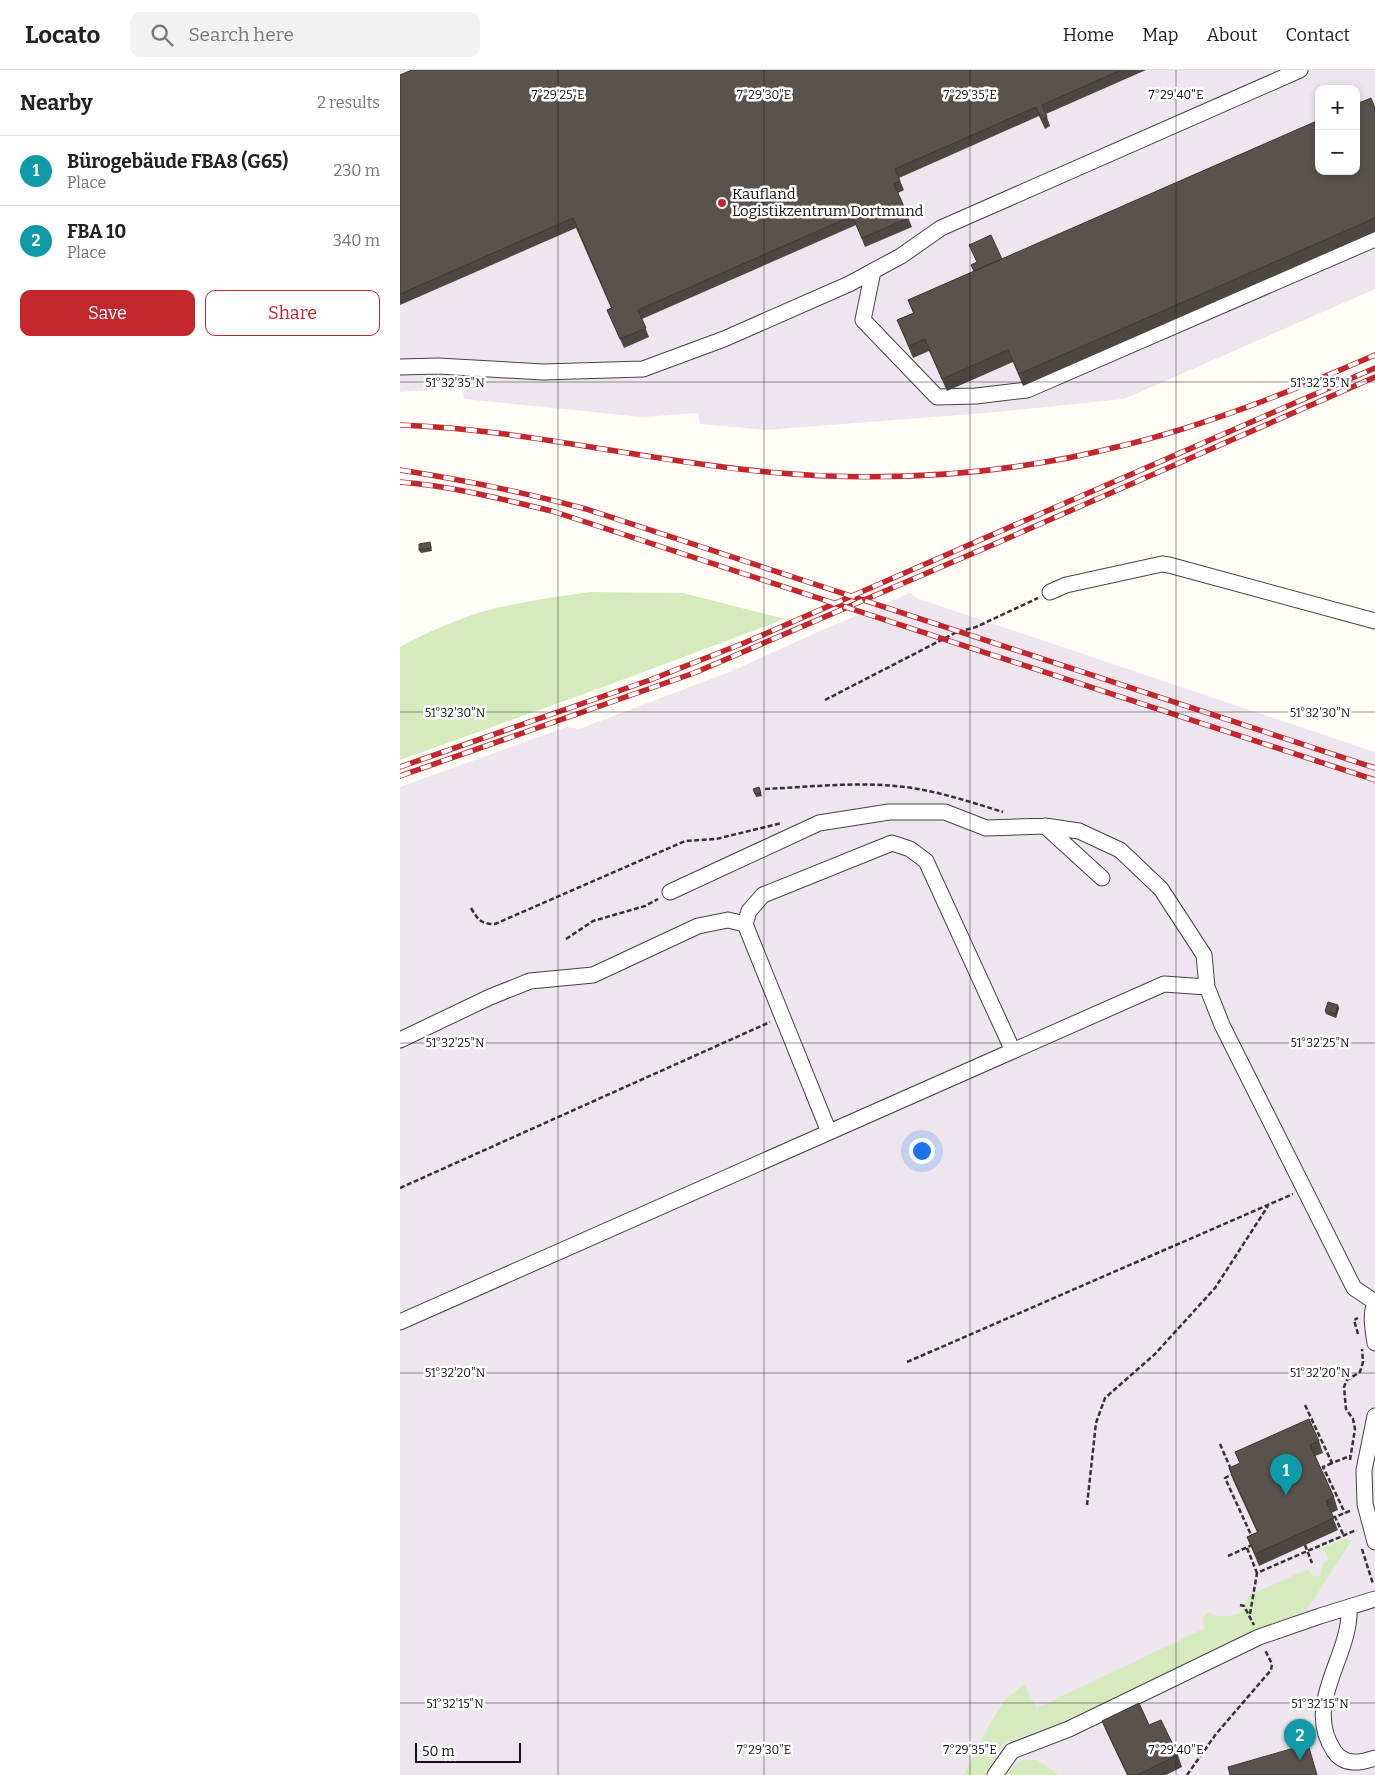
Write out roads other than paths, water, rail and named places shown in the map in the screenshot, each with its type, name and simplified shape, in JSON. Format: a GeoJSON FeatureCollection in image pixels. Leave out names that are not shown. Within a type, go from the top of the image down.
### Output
{"type":"FeatureCollection","features":[{"type":"Feature","properties":{"kind":"lane"},"geometry":{"type":"LineString","coordinates":[[400,367],[438,366],[543,372],[643,369],[724,339],[849,284],[902,256],[941,228],[1300,70]]}},
{"type":"Feature","properties":{"kind":"lane"},"geometry":{"type":"LineString","coordinates":[[873,271],[863,320],[937,397],[976,396],[1027,390],[1375,239]]}},
{"type":"Feature","properties":{"kind":"lane"},"geometry":{"type":"LineString","coordinates":[[1050,592],[1066,585],[1162,564],[1375,621]]}},
{"type":"Feature","properties":{"kind":"lane"},"geometry":{"type":"LineString","coordinates":[[670,892],[818,824],[890,812],[945,812],[986,828],[1044,826],[1079,831],[1120,850],[1161,889],[1204,955],[1207,987],[1222,1025],[1354,1288],[1375,1302],[1372,1309],[1375,1343]]}},
{"type":"Feature","properties":{"kind":"lane"},"geometry":{"type":"LineString","coordinates":[[1044,826],[1102,878]]}},
{"type":"Feature","properties":{"kind":"lane"},"geometry":{"type":"LineString","coordinates":[[1083,860],[1101,842]]}},
{"type":"Feature","properties":{"kind":"lane"},"geometry":{"type":"LineString","coordinates":[[829,1132],[746,924],[750,912],[763,895],[892,843],[910,849],[926,861],[1012,1051]]}},
{"type":"Feature","properties":{"kind":"lane"},"geometry":{"type":"LineString","coordinates":[[400,1040],[490,997],[530,981],[593,975],[698,926],[728,920],[746,924]]}},
{"type":"Feature","properties":{"kind":"lane"},"geometry":{"type":"LineString","coordinates":[[400,1322],[1164,984],[1207,987]]}},
{"type":"Feature","properties":{"kind":"lane"},"geometry":{"type":"LineString","coordinates":[[1375,1416],[1364,1470],[1365,1504],[1375,1542]]}},
{"type":"Feature","properties":{"kind":"lane"},"geometry":{"type":"LineString","coordinates":[[995,1775],[1012,1751],[1069,1729],[1259,1638],[1349,1606],[1375,1599]]}},
{"type":"Feature","properties":{"kind":"lane"},"geometry":{"type":"LineString","coordinates":[[1349,1606],[1350,1621],[1326,1695],[1323,1720],[1330,1746],[1339,1759],[1350,1762],[1362,1762],[1375,1758]]}},
{"type":"Feature","properties":{"kind":"railway"},"geometry":{"type":"LineString","coordinates":[[400,425],[492,432],[676,461],[768,472],[856,477],[945,474],[1034,464],[1078,456],[1153,438],[1250,406],[1375,355]]}},
{"type":"Feature","properties":{"kind":"railway"},"geometry":{"type":"LineString","coordinates":[[400,767],[650,680],[744,643],[1375,368]]}},
{"type":"Feature","properties":{"kind":"railway"},"geometry":{"type":"LineString","coordinates":[[400,776],[694,673],[990,546],[1375,377]]}},
{"type":"Feature","properties":{"kind":"railway"},"geometry":{"type":"LineString","coordinates":[[400,470],[493,487],[586,509],[1375,768]]}},
{"type":"Feature","properties":{"kind":"railway"},"geometry":{"type":"LineString","coordinates":[[400,482],[457,490],[552,511],[1375,780]]}},
{"type":"Feature","properties":{"kind":"place","name":"Kaufland Logistikzentrum Dortmund"},"geometry":{"type":"Point","coordinates":[722,203]}},
{"type":"Feature","properties":{"kind":"place","name":"Bürogebäude FBA8 (G65)"},"geometry":{"type":"Point","coordinates":[1286,1495]}},
{"type":"Feature","properties":{"kind":"place","name":"FBA 10"},"geometry":{"type":"Point","coordinates":[1300,1760]}}]}
